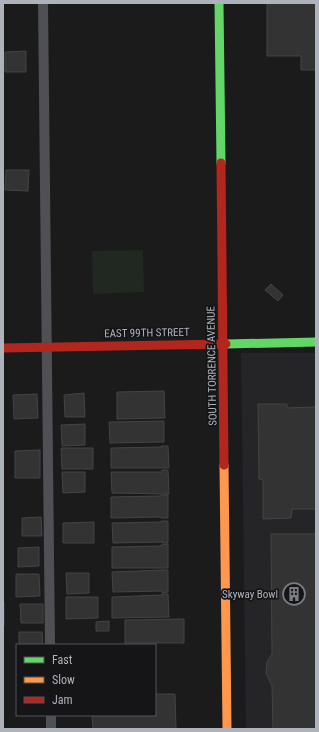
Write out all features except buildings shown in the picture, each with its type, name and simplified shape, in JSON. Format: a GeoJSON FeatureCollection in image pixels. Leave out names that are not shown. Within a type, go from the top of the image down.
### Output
{"type":"FeatureCollection","features":[{"type":"Feature","properties":{"kind":"main road","name":"SOUTH TORRENCE AVENUE"},"geometry":{"type":"LineString","coordinates":[[219,3],[224,343],[227,729]]}},
{"type":"Feature","properties":{"kind":"main road","name":"EAST 99TH STREET"},"geometry":{"type":"LineString","coordinates":[[3,348],[316,342]]}},
{"type":"Feature","properties":{"kind":"lane"},"geometry":{"type":"LineString","coordinates":[[43,3],[50,644]]}},
{"type":"Feature","properties":{"kind":"lane"},"geometry":{"type":"LineString","coordinates":[[51,716],[51,729]]}},
{"type":"Feature","properties":{"kind":"shaded area"},"geometry":{"type":"Polygon","coordinates":[[[143,250],[144,292],[93,294],[92,251],[143,250]]]}},
{"type":"Feature","properties":{"kind":"shaded area"},"geometry":{"type":"Polygon","coordinates":[[[241,353],[316,353],[316,729],[246,729],[241,353]]]}},
{"type":"Feature","properties":{"kind":"traffic: fast"},"geometry":{"type":"LineString","coordinates":[[219,3],[221,163]]}},
{"type":"Feature","properties":{"kind":"traffic: fast"},"geometry":{"type":"LineString","coordinates":[[226,344],[316,342]]}},
{"type":"Feature","properties":{"kind":"traffic: slow"},"geometry":{"type":"LineString","coordinates":[[224,465],[227,729]]}},
{"type":"Feature","properties":{"kind":"traffic: jam"},"geometry":{"type":"LineString","coordinates":[[221,163],[224,465]]}},
{"type":"Feature","properties":{"kind":"traffic: jam"},"geometry":{"type":"LineString","coordinates":[[3,348],[226,344]]}},
{"type":"Feature","properties":{"kind":"place","name":"Skyway Bowl"},"geometry":{"type":"Point","coordinates":[294,594]}}]}
